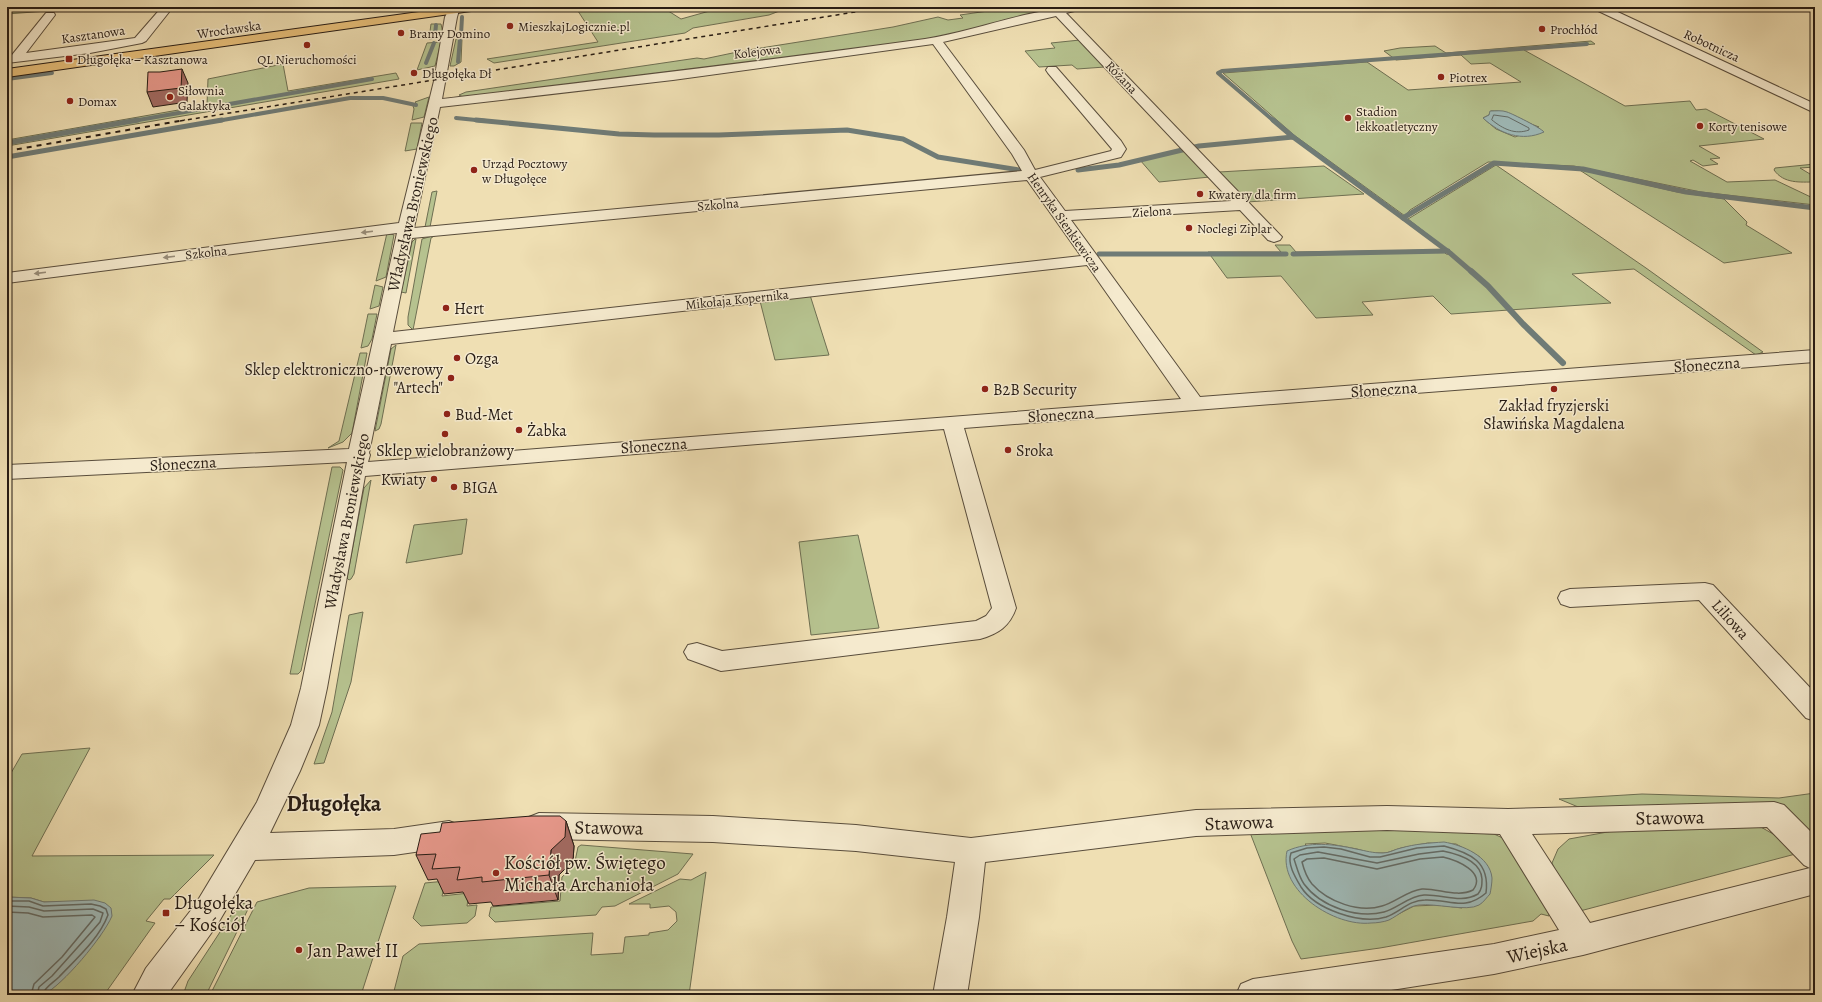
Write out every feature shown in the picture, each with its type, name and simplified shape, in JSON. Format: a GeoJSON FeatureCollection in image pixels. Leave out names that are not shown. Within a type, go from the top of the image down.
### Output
{"type":"FeatureCollection","features":[{"type":"Feature","properties":{"kind":"main road","name":"Wrocławska"},"geometry":{"type":"LineString","coordinates":[[7,67],[451,8],[478,7]]}},
{"type":"Feature","properties":{"kind":"main road","name":"Wrocławska"},"geometry":{"type":"LineString","coordinates":[[7,73],[228,43],[451,8]]}},
{"type":"Feature","properties":{"kind":"street","name":"Kasztanowa"},"geometry":{"type":"LineString","coordinates":[[12,59],[138,41],[144,37],[168,7]]}},
{"type":"Feature","properties":{"kind":"street","name":"Kolejowa"},"geometry":{"type":"LineString","coordinates":[[435,104],[673,76],[936,41],[1079,7]]}},
{"type":"Feature","properties":{"kind":"street","name":"Robotnicza"},"geometry":{"type":"LineString","coordinates":[[1598,7],[1815,109]]}},
{"type":"Feature","properties":{"kind":"street","name":"Władysława Broniewskiego"},"geometry":{"type":"LineString","coordinates":[[149,995],[158,979],[206,914],[247,847],[268,810],[305,725],[314,688],[405,231],[435,104],[451,8]]}},
{"type":"Feature","properties":{"kind":"street","name":"Różana"},"geometry":{"type":"LineString","coordinates":[[1057,11],[1189,146],[1242,205]]}},
{"type":"Feature","properties":{"kind":"street"},"geometry":{"type":"LineString","coordinates":[[12,59],[50,15]]}},
{"type":"Feature","properties":{"kind":"street","name":"Henryka Sienkiewicza"},"geometry":{"type":"LineString","coordinates":[[936,41],[1019,154],[1031,175],[1194,404]]}},
{"type":"Feature","properties":{"kind":"street","name":"Szkolna"},"geometry":{"type":"LineString","coordinates":[[7,278],[405,231],[1031,175],[1116,154],[1119,149],[1052,70]]}},
{"type":"Feature","properties":{"kind":"street"},"geometry":{"type":"LineString","coordinates":[[1242,205],[1274,237]]}},
{"type":"Feature","properties":{"kind":"street","name":"Zielona"},"geometry":{"type":"LineString","coordinates":[[1061,216],[1242,205]]}},
{"type":"Feature","properties":{"kind":"street","name":"Mikołaja Kopernika"},"geometry":{"type":"LineString","coordinates":[[383,339],[1091,260]]}},
{"type":"Feature","properties":{"kind":"street","name":"Słoneczna"},"geometry":{"type":"LineString","coordinates":[[7,472],[358,462],[952,423],[1815,356]]}},
{"type":"Feature","properties":{"kind":"street"},"geometry":{"type":"LineString","coordinates":[[697,652],[721,661],[980,630],[993,624],[1001,617],[1004,608],[952,423]]}},
{"type":"Feature","properties":{"kind":"street","name":"Liliowa"},"geometry":{"type":"LineString","coordinates":[[1570,598],[1705,591],[1815,711]]}},
{"type":"Feature","properties":{"kind":"street","name":"Stawowa"},"geometry":{"type":"LineString","coordinates":[[510,828],[541,826],[713,828],[848,838],[971,851],[1196,823],[1387,818],[1508,822],[1774,814],[1815,856]]}},
{"type":"Feature","properties":{"kind":"street"},"geometry":{"type":"LineString","coordinates":[[1508,822],[1583,940]]}},
{"type":"Feature","properties":{"kind":"street"},"geometry":{"type":"LineString","coordinates":[[247,847],[394,842],[472,832]]}},
{"type":"Feature","properties":{"kind":"street"},"geometry":{"type":"LineString","coordinates":[[950,995],[971,851]]}},
{"type":"Feature","properties":{"kind":"street","name":"Wiejska"},"geometry":{"type":"LineString","coordinates":[[1253,995],[1494,959],[1583,940],[1815,880]]}},
{"type":"Feature","properties":{"kind":"green space"},"geometry":{"type":"Polygon","coordinates":[[[7,7],[62,7],[60,10],[7,14],[7,7]]]}},
{"type":"Feature","properties":{"kind":"green space"},"geometry":{"type":"Polygon","coordinates":[[[608,7],[662,7],[681,19],[724,7],[780,7],[782,10],[769,15],[693,28],[685,33],[494,63],[487,59],[598,42],[578,11],[608,7]]]}},
{"type":"Feature","properties":{"kind":"green space"},"geometry":{"type":"Polygon","coordinates":[[[1016,7],[1072,7],[923,41],[463,97],[459,95],[466,92],[697,58],[704,59],[742,51],[893,27],[938,17],[948,20],[963,18],[960,15],[1016,7]]]}},
{"type":"Feature","properties":{"kind":"green space"},"geometry":{"type":"Polygon","coordinates":[[[431,24],[441,24],[443,33],[433,35],[432,39],[429,39],[431,24]]]}},
{"type":"Feature","properties":{"kind":"green space"},"geometry":{"type":"Polygon","coordinates":[[[456,39],[462,39],[461,62],[454,66],[450,66],[456,39]]]}},
{"type":"Feature","properties":{"kind":"green space"},"geometry":{"type":"Polygon","coordinates":[[[1080,40],[1105,67],[1077,69],[1072,65],[1039,67],[1025,51],[1055,48],[1051,43],[1080,40]]]}},
{"type":"Feature","properties":{"kind":"green space"},"geometry":{"type":"Polygon","coordinates":[[[1591,41],[1595,44],[1524,50],[1625,106],[1690,101],[1696,110],[1706,109],[1764,139],[1699,146],[1720,158],[1710,159],[1718,164],[1703,166],[1693,160],[1690,161],[1727,182],[1775,180],[1815,199],[1815,205],[1701,192],[1574,166],[1488,162],[1410,210],[1405,216],[1294,135],[1223,73],[1367,62],[1408,90],[1521,82],[1490,63],[1471,64],[1461,55],[1396,60],[1384,51],[1400,48],[1435,46],[1446,53],[1591,41]],[[1491,111],[1489,115],[1483,118],[1496,129],[1515,137],[1539,127],[1510,114],[1491,111]]]}},
{"type":"Feature","properties":{"kind":"green space"},"geometry":{"type":"Polygon","coordinates":[[[441,42],[435,66],[417,70],[427,43],[441,42]]]}},
{"type":"Feature","properties":{"kind":"green space"},"geometry":{"type":"Polygon","coordinates":[[[283,64],[288,91],[396,73],[399,79],[7,146],[7,140],[207,105],[208,79],[283,64]]]}},
{"type":"Feature","properties":{"kind":"green space"},"geometry":{"type":"Polygon","coordinates":[[[429,97],[424,117],[412,120],[414,109],[413,106],[417,104],[415,102],[429,97]]]}},
{"type":"Feature","properties":{"kind":"green space"},"geometry":{"type":"Polygon","coordinates":[[[411,123],[422,123],[417,149],[405,151],[411,123]]]}},
{"type":"Feature","properties":{"kind":"green space"},"geometry":{"type":"Polygon","coordinates":[[[1184,150],[1210,177],[1159,182],[1140,160],[1184,150]]]}},
{"type":"Feature","properties":{"kind":"green space"},"geometry":{"type":"Polygon","coordinates":[[[1815,164],[1815,167],[1800,168],[1815,177],[1815,182],[1798,182],[1787,180],[1778,175],[1774,170],[1775,168],[1815,164]]]}},
{"type":"Feature","properties":{"kind":"green space"},"geometry":{"type":"Polygon","coordinates":[[[1496,165],[1646,268],[1763,352],[1756,355],[1634,269],[1572,274],[1611,303],[1451,314],[1433,296],[1362,302],[1373,315],[1316,318],[1281,276],[1227,278],[1208,252],[1281,252],[1275,245],[1290,245],[1296,252],[1442,250],[1446,254],[1454,255],[1408,219],[1496,165]]]}},
{"type":"Feature","properties":{"kind":"green space"},"geometry":{"type":"Polygon","coordinates":[[[1324,166],[1364,194],[1247,202],[1219,172],[1324,166]]]}},
{"type":"Feature","properties":{"kind":"green space"},"geometry":{"type":"Polygon","coordinates":[[[1578,169],[1677,192],[1724,199],[1747,222],[1746,225],[1792,253],[1724,263],[1578,169]]]}},
{"type":"Feature","properties":{"kind":"green space"},"geometry":{"type":"Polygon","coordinates":[[[437,191],[430,227],[425,227],[432,192],[437,191]]]}},
{"type":"Feature","properties":{"kind":"green space"},"geometry":{"type":"Polygon","coordinates":[[[387,233],[394,235],[386,277],[376,281],[387,233]]]}},
{"type":"Feature","properties":{"kind":"green space"},"geometry":{"type":"Polygon","coordinates":[[[436,235],[431,238],[413,330],[408,325],[408,317],[422,239],[436,235]]]}},
{"type":"Feature","properties":{"kind":"green space"},"geometry":{"type":"Polygon","coordinates":[[[415,239],[406,293],[401,292],[412,242],[415,239]]]}},
{"type":"Feature","properties":{"kind":"green space"},"geometry":{"type":"Polygon","coordinates":[[[375,285],[383,287],[379,306],[370,309],[375,285]]]}},
{"type":"Feature","properties":{"kind":"green space"},"geometry":{"type":"Polygon","coordinates":[[[810,295],[829,355],[775,360],[760,301],[810,295]]]}},
{"type":"Feature","properties":{"kind":"green space"},"geometry":{"type":"Polygon","coordinates":[[[368,314],[377,314],[372,339],[368,346],[361,348],[368,314]]]}},
{"type":"Feature","properties":{"kind":"green space"},"geometry":{"type":"Polygon","coordinates":[[[396,345],[381,424],[379,429],[375,431],[391,349],[396,345]]]}},
{"type":"Feature","properties":{"kind":"green space"},"geometry":{"type":"Polygon","coordinates":[[[360,353],[367,353],[352,433],[343,442],[328,448],[339,441],[360,353]]]}},
{"type":"Feature","properties":{"kind":"green space"},"geometry":{"type":"Polygon","coordinates":[[[332,467],[340,467],[343,470],[301,671],[298,674],[290,674],[332,467]]]}},
{"type":"Feature","properties":{"kind":"green space"},"geometry":{"type":"Polygon","coordinates":[[[371,480],[354,574],[349,580],[347,578],[364,488],[371,480]]]}},
{"type":"Feature","properties":{"kind":"green space"},"geometry":{"type":"Polygon","coordinates":[[[467,519],[462,554],[406,563],[414,525],[467,519]]]}},
{"type":"Feature","properties":{"kind":"green space"},"geometry":{"type":"Polygon","coordinates":[[[858,535],[879,628],[811,635],[799,542],[858,535]]]}},
{"type":"Feature","properties":{"kind":"green space"},"geometry":{"type":"Polygon","coordinates":[[[363,612],[351,682],[324,763],[314,764],[332,712],[349,615],[363,612]]]}},
{"type":"Feature","properties":{"kind":"green space"},"geometry":{"type":"Polygon","coordinates":[[[90,748],[32,856],[214,855],[170,899],[164,899],[146,921],[155,923],[104,995],[43,995],[59,983],[101,935],[61,902],[44,902],[31,898],[7,897],[7,780],[22,754],[90,748]]]}},
{"type":"Feature","properties":{"kind":"green space"},"geometry":{"type":"Polygon","coordinates":[[[1815,793],[1815,845],[1783,808],[1583,809],[1559,799],[1642,794],[1779,798],[1815,793]]]}},
{"type":"Feature","properties":{"kind":"green space"},"geometry":{"type":"Polygon","coordinates":[[[1322,826],[1494,834],[1507,840],[1548,906],[1549,916],[1541,914],[1533,921],[1380,948],[1301,959],[1292,941],[1249,830],[1322,826]],[[1325,843],[1305,844],[1387,920],[1414,906],[1438,905],[1462,908],[1480,857],[1456,844],[1428,843],[1401,848],[1386,853],[1371,853],[1325,843]]]}},
{"type":"Feature","properties":{"kind":"green space"},"geometry":{"type":"Polygon","coordinates":[[[1759,826],[1803,852],[1580,911],[1560,881],[1552,863],[1558,849],[1569,839],[1613,831],[1759,826]]]}},
{"type":"Feature","properties":{"kind":"green space"},"geometry":{"type":"Polygon","coordinates":[[[581,845],[693,854],[678,874],[615,906],[602,907],[596,915],[495,922],[489,916],[491,907],[560,901],[562,877],[574,866],[578,847],[581,845]]]}},
{"type":"Feature","properties":{"kind":"green space"},"geometry":{"type":"Polygon","coordinates":[[[706,872],[689,995],[393,995],[403,956],[419,944],[593,933],[591,955],[623,953],[625,937],[649,935],[649,933],[668,930],[677,921],[676,912],[669,906],[650,908],[650,904],[629,904],[680,879],[691,880],[706,872]]]}},
{"type":"Feature","properties":{"kind":"green space"},"geometry":{"type":"Polygon","coordinates":[[[446,881],[442,896],[469,893],[467,906],[477,905],[475,916],[467,923],[421,926],[413,918],[425,883],[446,881]]]}},
{"type":"Feature","properties":{"kind":"green space"},"geometry":{"type":"Polygon","coordinates":[[[396,886],[361,995],[210,995],[257,902],[309,888],[396,886]]]}},
{"type":"Feature","properties":{"kind":"green space"},"geometry":{"type":"Polygon","coordinates":[[[251,903],[206,995],[183,995],[188,981],[235,909],[241,904],[251,903]]]}},
{"type":"Feature","properties":{"kind":"water"},"geometry":{"type":"Polygon","coordinates":[[[1490,111],[1507,112],[1533,124],[1544,132],[1536,135],[1520,136],[1504,132],[1483,118],[1489,115],[1490,111]]]}},
{"type":"Feature","properties":{"kind":"water"},"geometry":{"type":"Polygon","coordinates":[[[1444,842],[1459,846],[1474,853],[1481,858],[1490,870],[1492,878],[1490,894],[1479,905],[1474,907],[1459,908],[1419,905],[1407,909],[1387,921],[1357,923],[1326,913],[1312,904],[1291,880],[1287,866],[1287,851],[1304,846],[1321,844],[1383,853],[1427,843],[1444,842]]]}},
{"type":"Feature","properties":{"kind":"water"},"geometry":{"type":"Polygon","coordinates":[[[7,897],[31,898],[44,902],[94,900],[105,903],[111,908],[112,916],[100,936],[82,960],[51,990],[43,995],[7,995],[7,897]]]}},
{"type":"Feature","properties":{"kind":"building"},"geometry":{"type":"Polygon","coordinates":[[[182,69],[181,88],[147,92],[148,72],[182,69]]]}},
{"type":"Feature","properties":{"kind":"building"},"geometry":{"type":"Polygon","coordinates":[[[532,816],[560,816],[566,821],[565,837],[551,850],[549,875],[482,882],[482,877],[457,880],[460,867],[432,869],[436,854],[416,855],[421,834],[440,832],[442,823],[532,816]]]}},
{"type":"Feature","properties":{"kind":"waterway"},"geometry":{"type":"LineString","coordinates":[[461,35],[462,17]]}},
{"type":"Feature","properties":{"kind":"waterway"},"geometry":{"type":"LineString","coordinates":[[435,35],[436,25]]}},
{"type":"Feature","properties":{"kind":"waterway"},"geometry":{"type":"LineString","coordinates":[[458,62],[460,39]]}},
{"type":"Feature","properties":{"kind":"waterway"},"geometry":{"type":"LineString","coordinates":[[426,63],[434,43]]}},
{"type":"Feature","properties":{"kind":"waterway"},"geometry":{"type":"LineString","coordinates":[[1274,121],[1218,73],[1222,71],[1587,44]]}},
{"type":"Feature","properties":{"kind":"waterway"},"geometry":{"type":"LineString","coordinates":[[7,79],[52,73]]}},
{"type":"Feature","properties":{"kind":"waterway"},"geometry":{"type":"LineString","coordinates":[[133,121],[372,79]]}},
{"type":"Feature","properties":{"kind":"waterway"},"geometry":{"type":"LineString","coordinates":[[217,121],[350,98],[383,98],[416,105]]}},
{"type":"Feature","properties":{"kind":"waterway"},"geometry":{"type":"LineString","coordinates":[[456,118],[476,120]]}},
{"type":"Feature","properties":{"kind":"waterway"},"geometry":{"type":"LineString","coordinates":[[7,143],[138,120]]}},
{"type":"Feature","properties":{"kind":"waterway"},"geometry":{"type":"LineString","coordinates":[[7,157],[222,120]]}},
{"type":"Feature","properties":{"kind":"waterway"},"geometry":{"type":"LineString","coordinates":[[476,120],[619,134],[654,135],[719,135],[847,130],[903,139],[938,157],[1019,170]]}},
{"type":"Feature","properties":{"kind":"waterway"},"geometry":{"type":"LineString","coordinates":[[476,120],[486,121]]}},
{"type":"Feature","properties":{"kind":"waterway"},"geometry":{"type":"LineString","coordinates":[[1273,120],[1293,137]]}},
{"type":"Feature","properties":{"kind":"waterway"},"geometry":{"type":"LineString","coordinates":[[1078,170],[1119,165],[1199,146],[1293,137]]}},
{"type":"Feature","properties":{"kind":"waterway"},"geometry":{"type":"LineString","coordinates":[[1293,137],[1403,218]]}},
{"type":"Feature","properties":{"kind":"waterway"},"geometry":{"type":"LineString","coordinates":[[1403,218],[1494,163],[1583,169],[1686,192],[1815,208]]}},
{"type":"Feature","properties":{"kind":"waterway"},"geometry":{"type":"LineString","coordinates":[[1403,218],[1447,251]]}},
{"type":"Feature","properties":{"kind":"waterway"},"geometry":{"type":"LineString","coordinates":[[1293,254],[1447,251]]}},
{"type":"Feature","properties":{"kind":"waterway"},"geometry":{"type":"LineString","coordinates":[[1447,251],[1472,272]]}},
{"type":"Feature","properties":{"kind":"waterway"},"geometry":{"type":"LineString","coordinates":[[1099,254],[1286,254]]}},
{"type":"Feature","properties":{"kind":"waterway"},"geometry":{"type":"LineString","coordinates":[[1471,271],[1488,286],[1523,324],[1563,363]]}},
{"type":"Feature","properties":{"kind":"railway"},"geometry":{"type":"LineString","coordinates":[[180,121],[886,7]]}},
{"type":"Feature","properties":{"kind":"railway"},"geometry":{"type":"LineString","coordinates":[[7,151],[185,120]]}},
{"type":"Feature","properties":{"kind":"place","name":"MieszkajLogicznie.pl"},"geometry":{"type":"Point","coordinates":[510,26]}},
{"type":"Feature","properties":{"kind":"place","name":"Prochłód"},"geometry":{"type":"Point","coordinates":[1542,29]}},
{"type":"Feature","properties":{"kind":"place","name":"Bramy Domino"},"geometry":{"type":"Point","coordinates":[401,33]}},
{"type":"Feature","properties":{"kind":"place","name":"QL Nieruchomości"},"geometry":{"type":"Point","coordinates":[307,45]}},
{"type":"Feature","properties":{"kind":"place","name":"Długołęka – Kasztanowa"},"geometry":{"type":"Point","coordinates":[69,59]}},
{"type":"Feature","properties":{"kind":"place","name":"Długołęka Dł"},"geometry":{"type":"Point","coordinates":[414,73]}},
{"type":"Feature","properties":{"kind":"place","name":"Piotrex"},"geometry":{"type":"Point","coordinates":[1441,77]}},
{"type":"Feature","properties":{"kind":"place","name":"Siłownia Galaktyka"},"geometry":{"type":"Point","coordinates":[170,97]}},
{"type":"Feature","properties":{"kind":"place","name":"Domax"},"geometry":{"type":"Point","coordinates":[70,101]}},
{"type":"Feature","properties":{"kind":"place","name":"Stadion lekkoatletyczny"},"geometry":{"type":"Point","coordinates":[1348,118]}},
{"type":"Feature","properties":{"kind":"place","name":"Korty tenisowe"},"geometry":{"type":"Point","coordinates":[1700,126]}},
{"type":"Feature","properties":{"kind":"place","name":"Urząd Pocztowy w Długołęce"},"geometry":{"type":"Point","coordinates":[474,170]}},
{"type":"Feature","properties":{"kind":"place","name":"Kwatery dla firm"},"geometry":{"type":"Point","coordinates":[1200,194]}},
{"type":"Feature","properties":{"kind":"place","name":"Noclegi Ziplar"},"geometry":{"type":"Point","coordinates":[1189,228]}},
{"type":"Feature","properties":{"kind":"place","name":"Hert"},"geometry":{"type":"Point","coordinates":[446,308]}},
{"type":"Feature","properties":{"kind":"place","name":"Ozga"},"geometry":{"type":"Point","coordinates":[457,358]}},
{"type":"Feature","properties":{"kind":"place","name":"Sklep elektroniczno-rowerowy \"Artech\""},"geometry":{"type":"Point","coordinates":[451,378]}},
{"type":"Feature","properties":{"kind":"place","name":"B2B Security"},"geometry":{"type":"Point","coordinates":[985,389]}},
{"type":"Feature","properties":{"kind":"place","name":"Zakład fryzjerski Sławińska Magdalena"},"geometry":{"type":"Point","coordinates":[1554,389]}},
{"type":"Feature","properties":{"kind":"place","name":"Bud-Met"},"geometry":{"type":"Point","coordinates":[447,414]}},
{"type":"Feature","properties":{"kind":"place","name":"Żabka"},"geometry":{"type":"Point","coordinates":[519,430]}},
{"type":"Feature","properties":{"kind":"place","name":"Sklep wielobranżowy"},"geometry":{"type":"Point","coordinates":[445,434]}},
{"type":"Feature","properties":{"kind":"place","name":"Sroka"},"geometry":{"type":"Point","coordinates":[1008,450]}},
{"type":"Feature","properties":{"kind":"place","name":"Kwiaty"},"geometry":{"type":"Point","coordinates":[434,479]}},
{"type":"Feature","properties":{"kind":"place","name":"BIGA"},"geometry":{"type":"Point","coordinates":[454,487]}},
{"type":"Feature","properties":{"kind":"place","name":"Kościół pw. Świętego Michała Archanioła"},"geometry":{"type":"Point","coordinates":[496,873]}},
{"type":"Feature","properties":{"kind":"place","name":"Długołęka – Kościół"},"geometry":{"type":"Point","coordinates":[166,913]}},
{"type":"Feature","properties":{"kind":"place","name":"Jan Paweł II"},"geometry":{"type":"Point","coordinates":[299,950]}},
{"type":"Feature","properties":{"kind":"district","name":"Długołęka"},"geometry":{"type":"Point","coordinates":[334,803]}}]}
